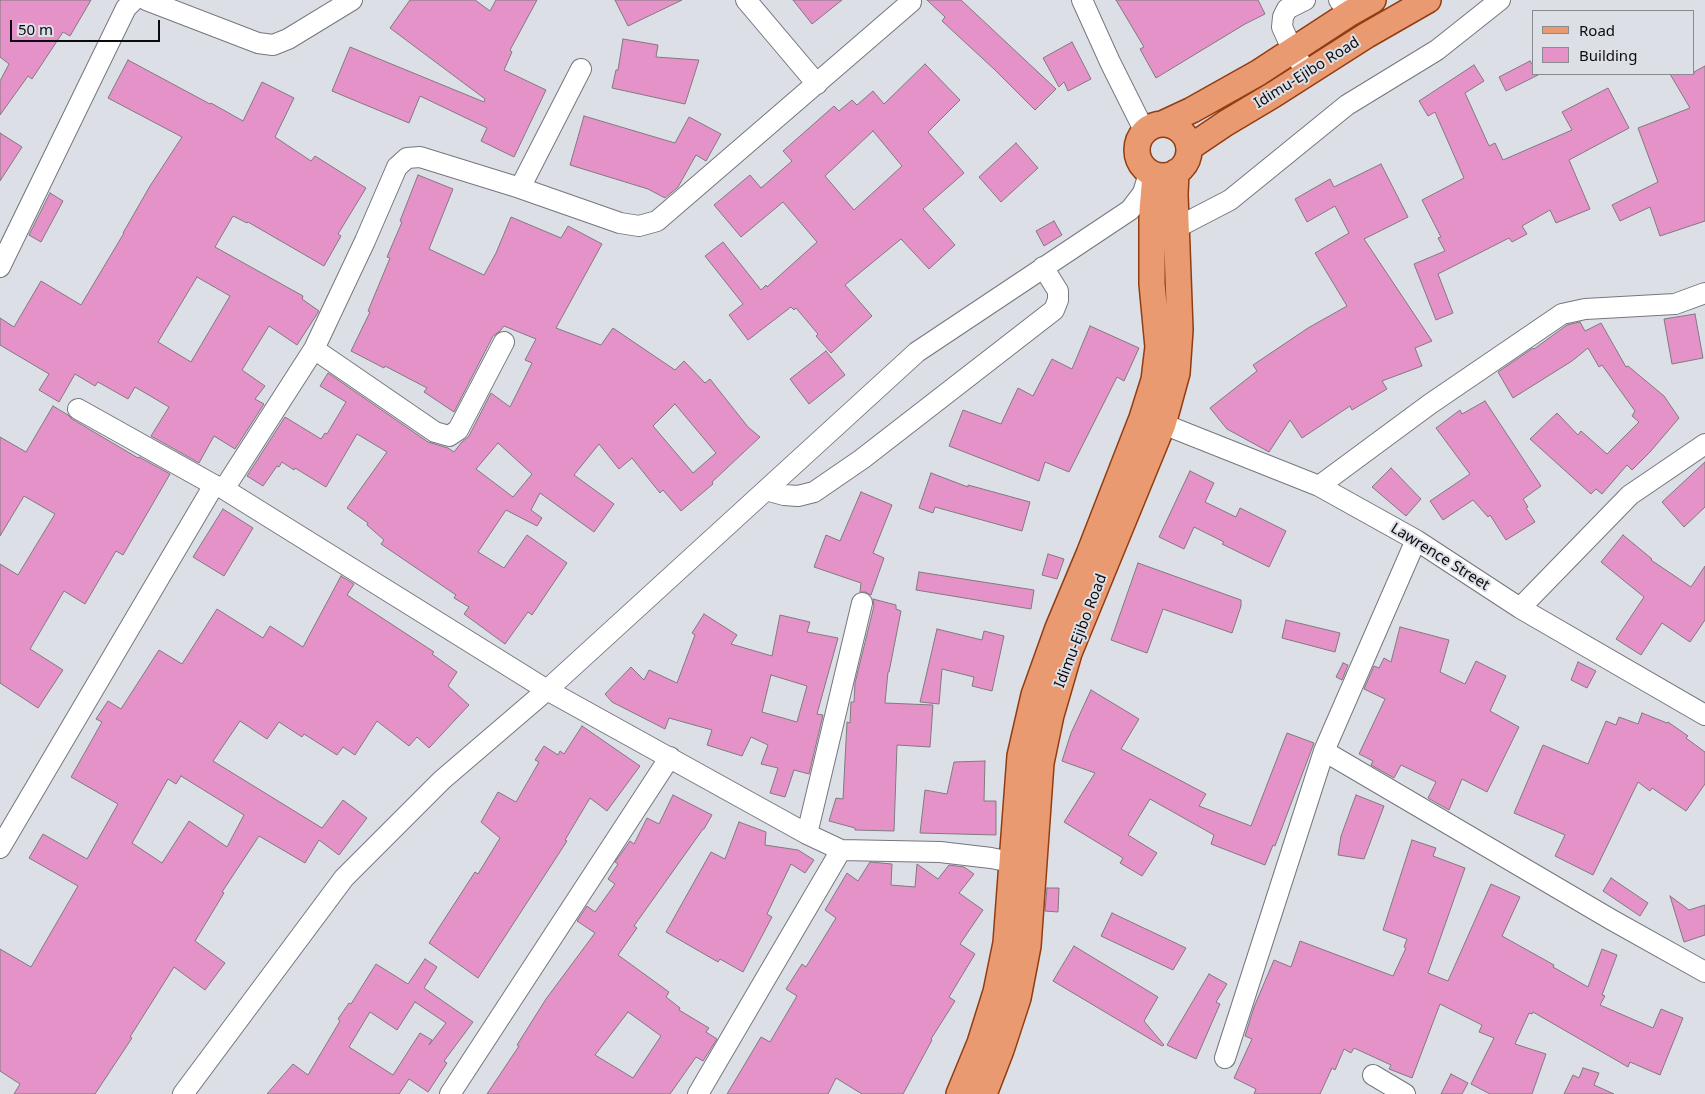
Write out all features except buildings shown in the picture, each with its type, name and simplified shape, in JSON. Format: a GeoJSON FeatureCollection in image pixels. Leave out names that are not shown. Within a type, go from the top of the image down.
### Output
{"type":"FeatureCollection","features":[{"type":"Feature","properties":{"kind":"main road","name":"Idimu-Ejibo Road"},"geometry":{"type":"LineString","coordinates":[[1153,128],[1192,110],[1293,51],[1344,6],[1373,0]]}},
{"type":"Feature","properties":{"kind":"main road","name":"Idimu-Ejibo Road"},"geometry":{"type":"LineString","coordinates":[[1189,148],[1226,122],[1273,95],[1367,35],[1428,0]]}},
{"type":"Feature","properties":{"kind":"main road"},"geometry":{"type":"LineString","coordinates":[[1171,126],[1180,131],[1186,139],[1189,148],[1186,162],[1160,173],[1141,164],[1137,153],[1138,142],[1153,128],[1171,126]]}},
{"type":"Feature","properties":{"kind":"main road","name":"Idimu-Ejibo Road"},"geometry":{"type":"LineString","coordinates":[[984,1094],[1018,998],[1028,946],[1041,763],[1051,715],[1069,653],[1163,424],[1177,373],[1180,330],[1175,194],[1160,173]]}},
{"type":"Feature","properties":{"kind":"main road","name":"Idimu-Ejibo Road"},"geometry":{"type":"LineString","coordinates":[[959,1094],[980,1043],[996,992],[1006,943],[1020,756],[1034,695],[1058,628],[1142,418],[1154,380],[1158,346],[1152,284],[1152,211],[1160,173]]}},
{"type":"Feature","properties":{"kind":"street"},"geometry":{"type":"LineString","coordinates":[[0,267],[126,8],[134,0]]}},
{"type":"Feature","properties":{"kind":"street"},"geometry":{"type":"LineString","coordinates":[[146,0],[258,44],[273,45],[288,39],[352,0]]}},
{"type":"Feature","properties":{"kind":"street"},"geometry":{"type":"LineString","coordinates":[[746,0],[816,84]]}},
{"type":"Feature","properties":{"kind":"street"},"geometry":{"type":"LineString","coordinates":[[1082,0],[1110,62],[1153,128]]}},
{"type":"Feature","properties":{"kind":"street"},"geometry":{"type":"LineString","coordinates":[[1305,0],[1287,8],[1283,17],[1282,27],[1293,51],[1307,73]]}},
{"type":"Feature","properties":{"kind":"street"},"geometry":{"type":"LineString","coordinates":[[1176,228],[1230,200],[1347,105],[1437,50],[1500,0]]}},
{"type":"Feature","properties":{"kind":"street"},"geometry":{"type":"LineString","coordinates":[[0,848],[219,487],[314,349],[366,241],[397,167],[407,158],[420,157],[520,188],[620,223],[639,226],[657,220],[911,2]]}},
{"type":"Feature","properties":{"kind":"street"},"geometry":{"type":"LineString","coordinates":[[520,188],[581,69]]}},
{"type":"Feature","properties":{"kind":"street"},"geometry":{"type":"LineString","coordinates":[[183,1094],[344,878],[442,780],[547,690],[917,352],[1130,210],[1160,173]]}},
{"type":"Feature","properties":{"kind":"street"},"geometry":{"type":"LineString","coordinates":[[766,490],[784,495],[798,496],[814,492],[862,458],[1054,310],[1058,300],[1058,291],[1043,267]]}},
{"type":"Feature","properties":{"kind":"street"},"geometry":{"type":"LineString","coordinates":[[1319,486],[1430,404],[1562,314],[1586,309],[1675,304],[1705,293]]}},
{"type":"Feature","properties":{"kind":"street"},"geometry":{"type":"LineString","coordinates":[[314,349],[435,432],[449,436],[458,430],[504,342]]}},
{"type":"Feature","properties":{"kind":"street"},"geometry":{"type":"LineString","coordinates":[[78,409],[219,487],[547,690],[807,834],[841,850],[940,852],[1012,862]]}},
{"type":"Feature","properties":{"kind":"street","name":"Lawrence Street"},"geometry":{"type":"LineString","coordinates":[[1163,424],[1319,486],[1416,540],[1520,608],[1705,715]]}},
{"type":"Feature","properties":{"kind":"street"},"geometry":{"type":"LineString","coordinates":[[1520,608],[1630,495],[1705,444]]}},
{"type":"Feature","properties":{"kind":"street"},"geometry":{"type":"LineString","coordinates":[[1224,1058],[1324,751],[1416,540]]}},
{"type":"Feature","properties":{"kind":"street"},"geometry":{"type":"LineString","coordinates":[[807,834],[862,603]]}},
{"type":"Feature","properties":{"kind":"street"},"geometry":{"type":"LineString","coordinates":[[1324,751],[1603,915],[1705,972]]}},
{"type":"Feature","properties":{"kind":"street"},"geometry":{"type":"LineString","coordinates":[[450,1094],[670,757]]}},
{"type":"Feature","properties":{"kind":"street"},"geometry":{"type":"LineString","coordinates":[[698,1094],[841,850]]}},
{"type":"Feature","properties":{"kind":"street"},"geometry":{"type":"LineString","coordinates":[[1373,1075],[1405,1094]]}}]}
